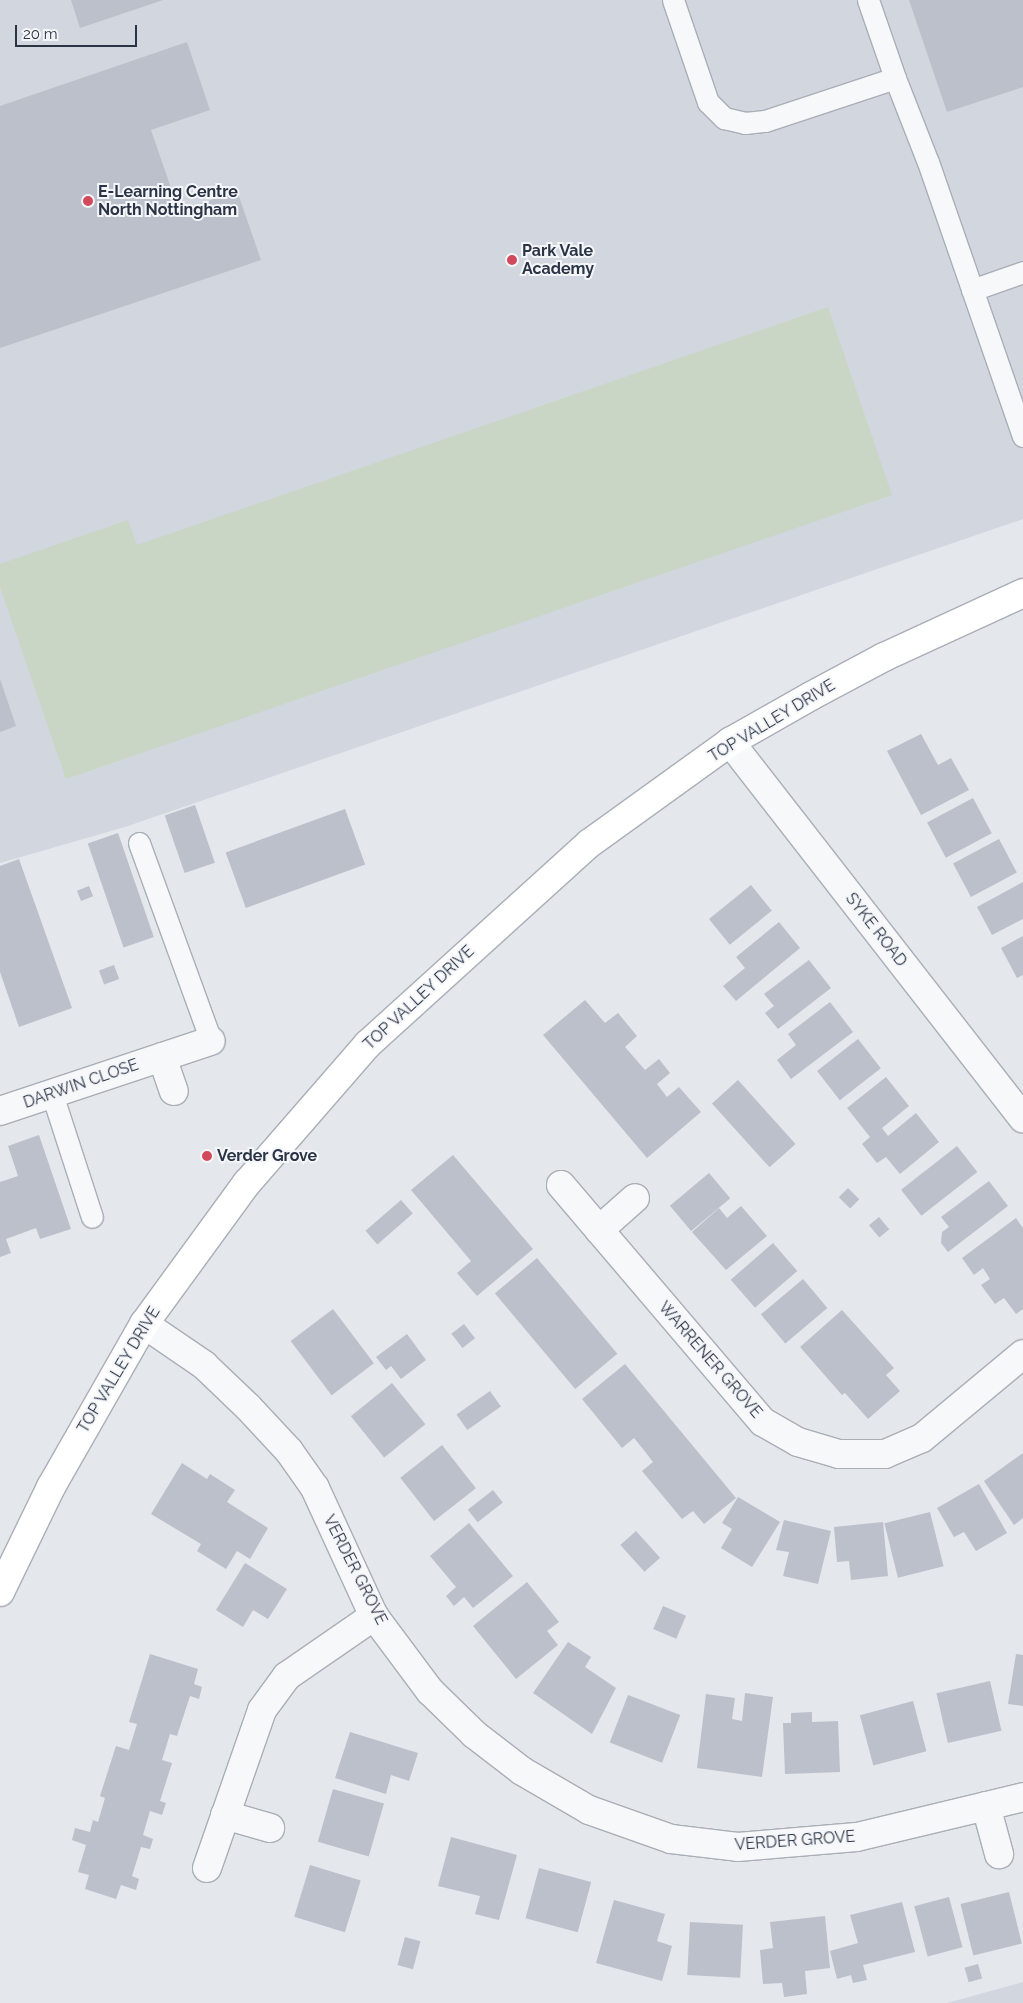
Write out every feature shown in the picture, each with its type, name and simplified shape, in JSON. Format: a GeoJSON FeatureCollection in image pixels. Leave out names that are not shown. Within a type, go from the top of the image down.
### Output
{"type":"FeatureCollection","features":[{"type":"Feature","properties":{"kind":"street","name":"TOP VALLEY DRIVE"},"geometry":{"type":"LineString","coordinates":[[0,1592],[51,1487],[144,1324],[247,1183],[368,1044],[590,843],[730,742],[884,657],[1023,593]]}},
{"type":"Feature","properties":{"kind":"street","name":"SYKE ROAD"},"geometry":{"type":"LineString","coordinates":[[730,742],[1023,1118]]}},
{"type":"Feature","properties":{"kind":"street","name":"DARWIN CLOSE"},"geometry":{"type":"LineString","coordinates":[[0,1111],[210,1041]]}},
{"type":"Feature","properties":{"kind":"street"},"geometry":{"type":"LineString","coordinates":[[162,1057],[174,1091]]}},
{"type":"Feature","properties":{"kind":"street","name":"WARRENER GROVE"},"geometry":{"type":"LineString","coordinates":[[561,1185],[763,1422],[798,1442],[839,1454],[885,1454],[922,1438],[1023,1354]]}},
{"type":"Feature","properties":{"kind":"street"},"geometry":{"type":"LineString","coordinates":[[599,1230],[635,1198]]}},
{"type":"Feature","properties":{"kind":"street","name":"VERDER GROVE"},"geometry":{"type":"LineString","coordinates":[[144,1324],[204,1365],[248,1407],[289,1451],[315,1488],[374,1616],[430,1691],[474,1734],[522,1771],[589,1810],[671,1839],[738,1847],[797,1844],[857,1837],[1023,1797]]}},
{"type":"Feature","properties":{"kind":"street"},"geometry":{"type":"LineString","coordinates":[[207,1868],[262,1710],[287,1676],[374,1616]]}},
{"type":"Feature","properties":{"kind":"street"},"geometry":{"type":"LineString","coordinates":[[986,1806],[999,1854]]}},
{"type":"Feature","properties":{"kind":"street"},"geometry":{"type":"LineString","coordinates":[[225,1815],[270,1828]]}},
{"type":"Feature","properties":{"kind":"lane"},"geometry":{"type":"LineString","coordinates":[[673,0],[708,102],[724,118],[745,123],[765,121],[895,78]]}},
{"type":"Feature","properties":{"kind":"lane"},"geometry":{"type":"LineString","coordinates":[[868,0],[895,78],[928,162],[1023,436]]}},
{"type":"Feature","properties":{"kind":"lane"},"geometry":{"type":"LineString","coordinates":[[972,290],[1023,272]]}},
{"type":"Feature","properties":{"kind":"lane"},"geometry":{"type":"LineString","coordinates":[[139,843],[210,1041]]}},
{"type":"Feature","properties":{"kind":"lane"},"geometry":{"type":"LineString","coordinates":[[52,1094],[92,1217]]}},
{"type":"Feature","properties":{"kind":"shaded area","name":"Park Vale Academy"},"geometry":{"type":"Polygon","coordinates":[[[0,0],[1023,0],[1023,519],[125,827],[0,863],[0,0]]]}},
{"type":"Feature","properties":{"kind":"shaded area"},"geometry":{"type":"Polygon","coordinates":[[[1023,1982],[1023,2003],[947,2003],[1023,1982]]]}},
{"type":"Feature","properties":{"kind":"green space"},"geometry":{"type":"Polygon","coordinates":[[[828,307],[892,495],[66,779],[0,587],[0,564],[128,520],[137,545],[828,307]]]}},
{"type":"Feature","properties":{"kind":"building"},"geometry":{"type":"Polygon","coordinates":[[[71,0],[163,0],[80,28],[71,0]]]}},
{"type":"Feature","properties":{"kind":"building"},"geometry":{"type":"Polygon","coordinates":[[[909,0],[1023,0],[1023,87],[947,112],[909,0]]]}},
{"type":"Feature","properties":{"kind":"building","name":"E-Learning Centre North Nottingham"},"geometry":{"type":"Polygon","coordinates":[[[187,42],[210,110],[151,130],[179,211],[237,191],[261,260],[0,348],[0,106],[187,42]]]}},
{"type":"Feature","properties":{"kind":"building"},"geometry":{"type":"Polygon","coordinates":[[[0,679],[16,726],[0,732],[0,679]]]}},
{"type":"Feature","properties":{"kind":"building"},"geometry":{"type":"Polygon","coordinates":[[[921,734],[938,765],[951,758],[969,790],[921,815],[887,751],[921,734]]]}},
{"type":"Feature","properties":{"kind":"building"},"geometry":{"type":"Polygon","coordinates":[[[973,798],[992,833],[946,858],[927,822],[973,798]]]}},
{"type":"Feature","properties":{"kind":"building"},"geometry":{"type":"Polygon","coordinates":[[[195,805],[215,863],[185,873],[165,815],[195,805]]]}},
{"type":"Feature","properties":{"kind":"building"},"geometry":{"type":"Polygon","coordinates":[[[345,809],[365,864],[246,908],[226,852],[345,809]]]}},
{"type":"Feature","properties":{"kind":"building"},"geometry":{"type":"Polygon","coordinates":[[[118,833],[154,937],[124,947],[88,843],[118,833]]]}},
{"type":"Feature","properties":{"kind":"building"},"geometry":{"type":"Polygon","coordinates":[[[999,839],[1017,873],[971,897],[953,863],[999,839]]]}},
{"type":"Feature","properties":{"kind":"building"},"geometry":{"type":"Polygon","coordinates":[[[19,859],[72,1008],[19,1027],[0,972],[0,866],[19,859]]]}},
{"type":"Feature","properties":{"kind":"building"},"geometry":{"type":"Polygon","coordinates":[[[1023,882],[1023,919],[992,935],[977,907],[1023,882]]]}},
{"type":"Feature","properties":{"kind":"building"},"geometry":{"type":"Polygon","coordinates":[[[751,885],[772,911],[730,945],[709,919],[751,885]]]}},
{"type":"Feature","properties":{"kind":"building"},"geometry":{"type":"Polygon","coordinates":[[[89,886],[93,896],[81,901],[77,891],[89,886]]]}},
{"type":"Feature","properties":{"kind":"building"},"geometry":{"type":"Polygon","coordinates":[[[779,922],[800,948],[736,1001],[723,986],[745,968],[736,957],[779,922]]]}},
{"type":"Feature","properties":{"kind":"building"},"geometry":{"type":"Polygon","coordinates":[[[1023,936],[1023,975],[1017,978],[1001,948],[1023,936]]]}},
{"type":"Feature","properties":{"kind":"building"},"geometry":{"type":"Polygon","coordinates":[[[809,960],[831,988],[778,1029],[765,1013],[774,1006],[764,994],[809,960]]]}},
{"type":"Feature","properties":{"kind":"building"},"geometry":{"type":"Polygon","coordinates":[[[114,965],[119,979],[104,985],[99,970],[114,965]]]}},
{"type":"Feature","properties":{"kind":"building"},"geometry":{"type":"Polygon","coordinates":[[[585,1000],[605,1023],[618,1013],[637,1036],[625,1047],[645,1070],[659,1059],[670,1073],[657,1084],[667,1097],[679,1087],[701,1112],[647,1158],[543,1035],[585,1000]]]}},
{"type":"Feature","properties":{"kind":"building"},"geometry":{"type":"Polygon","coordinates":[[[830,1002],[853,1032],[791,1079],[777,1060],[796,1045],[788,1034],[830,1002]]]}},
{"type":"Feature","properties":{"kind":"building"},"geometry":{"type":"Polygon","coordinates":[[[858,1039],[881,1068],[840,1100],[817,1071],[858,1039]]]}},
{"type":"Feature","properties":{"kind":"building"},"geometry":{"type":"Polygon","coordinates":[[[886,1077],[909,1106],[882,1128],[888,1136],[916,1113],[939,1142],[900,1174],[886,1157],[877,1163],[862,1144],[870,1137],[847,1108],[886,1077]]]}},
{"type":"Feature","properties":{"kind":"building"},"geometry":{"type":"Polygon","coordinates":[[[738,1080],[796,1144],[770,1167],[712,1103],[738,1080]]]}},
{"type":"Feature","properties":{"kind":"building"},"geometry":{"type":"Polygon","coordinates":[[[39,1135],[71,1229],[40,1239],[36,1228],[6,1239],[11,1253],[0,1257],[0,1182],[18,1176],[8,1146],[39,1135]]]}},
{"type":"Feature","properties":{"kind":"building"},"geometry":{"type":"Polygon","coordinates":[[[957,1146],[977,1172],[921,1216],[901,1190],[957,1146]]]}},
{"type":"Feature","properties":{"kind":"building"},"geometry":{"type":"Polygon","coordinates":[[[453,1155],[533,1249],[477,1296],[457,1273],[471,1261],[411,1190],[453,1155]]]}},
{"type":"Feature","properties":{"kind":"building"},"geometry":{"type":"Polygon","coordinates":[[[709,1173],[730,1198],[691,1231],[670,1206],[709,1173]]]}},
{"type":"Feature","properties":{"kind":"building"},"geometry":{"type":"Polygon","coordinates":[[[989,1181],[1008,1206],[948,1252],[941,1243],[942,1232],[949,1227],[941,1217],[989,1181]]]}},
{"type":"Feature","properties":{"kind":"building"},"geometry":{"type":"Polygon","coordinates":[[[848,1188],[859,1199],[850,1209],[839,1197],[848,1188]]]}},
{"type":"Feature","properties":{"kind":"building"},"geometry":{"type":"Polygon","coordinates":[[[401,1200],[413,1214],[377,1244],[366,1231],[401,1200]]]}},
{"type":"Feature","properties":{"kind":"building"},"geometry":{"type":"Polygon","coordinates":[[[741,1206],[767,1236],[726,1270],[692,1232],[719,1208],[727,1218],[741,1206]]]}},
{"type":"Feature","properties":{"kind":"building"},"geometry":{"type":"Polygon","coordinates":[[[879,1217],[889,1229],[879,1238],[869,1225],[879,1217]]]}},
{"type":"Feature","properties":{"kind":"building"},"geometry":{"type":"Polygon","coordinates":[[[1016,1218],[1023,1228],[1023,1309],[1016,1314],[1004,1298],[995,1304],[981,1285],[990,1279],[983,1268],[974,1275],[962,1258],[1016,1218]]]}},
{"type":"Feature","properties":{"kind":"building"},"geometry":{"type":"Polygon","coordinates":[[[773,1243],[797,1271],[755,1308],[731,1280],[773,1243]]]}},
{"type":"Feature","properties":{"kind":"building"},"geometry":{"type":"Polygon","coordinates":[[[537,1258],[617,1354],[575,1389],[495,1293],[537,1258]]]}},
{"type":"Feature","properties":{"kind":"building"},"geometry":{"type":"Polygon","coordinates":[[[803,1279],[827,1308],[785,1343],[761,1314],[803,1279]]]}},
{"type":"Feature","properties":{"kind":"building"},"geometry":{"type":"Polygon","coordinates":[[[333,1309],[374,1363],[332,1395],[291,1341],[333,1309]]]}},
{"type":"Feature","properties":{"kind":"building"},"geometry":{"type":"Polygon","coordinates":[[[842,1310],[894,1368],[886,1375],[900,1391],[868,1419],[845,1393],[842,1395],[800,1347],[842,1310]]]}},
{"type":"Feature","properties":{"kind":"building"},"geometry":{"type":"Polygon","coordinates":[[[464,1324],[475,1338],[462,1348],[451,1334],[464,1324]]]}},
{"type":"Feature","properties":{"kind":"building"},"geometry":{"type":"Polygon","coordinates":[[[407,1334],[426,1360],[401,1379],[391,1366],[386,1370],[376,1357],[407,1334]]]}},
{"type":"Feature","properties":{"kind":"building"},"geometry":{"type":"Polygon","coordinates":[[[625,1364],[736,1498],[704,1524],[693,1511],[682,1519],[642,1471],[653,1462],[634,1438],[622,1448],[582,1399],[625,1364]]]}},
{"type":"Feature","properties":{"kind":"building"},"geometry":{"type":"Polygon","coordinates":[[[392,1383],[425,1424],[384,1458],[351,1416],[392,1383]]]}},
{"type":"Feature","properties":{"kind":"building"},"geometry":{"type":"Polygon","coordinates":[[[490,1391],[501,1407],[467,1430],[456,1415],[490,1391]]]}},
{"type":"Feature","properties":{"kind":"building"},"geometry":{"type":"Polygon","coordinates":[[[442,1445],[476,1488],[434,1521],[400,1478],[442,1445]]]}},
{"type":"Feature","properties":{"kind":"building"},"geometry":{"type":"Polygon","coordinates":[[[1023,1453],[1023,1518],[1014,1525],[984,1481],[1023,1453]]]}},
{"type":"Feature","properties":{"kind":"building"},"geometry":{"type":"Polygon","coordinates":[[[182,1463],[207,1479],[210,1474],[235,1490],[227,1502],[268,1528],[250,1559],[237,1551],[226,1569],[197,1551],[201,1544],[151,1514],[182,1463]]]}},
{"type":"Feature","properties":{"kind":"building"},"geometry":{"type":"Polygon","coordinates":[[[979,1484],[1007,1533],[976,1551],[964,1532],[954,1537],[937,1508],[979,1484]]]}},
{"type":"Feature","properties":{"kind":"building"},"geometry":{"type":"Polygon","coordinates":[[[493,1490],[503,1503],[478,1522],[468,1510],[493,1490]]]}},
{"type":"Feature","properties":{"kind":"building"},"geometry":{"type":"Polygon","coordinates":[[[738,1497],[780,1522],[752,1567],[721,1548],[732,1529],[722,1523],[738,1497]]]}},
{"type":"Feature","properties":{"kind":"building"},"geometry":{"type":"Polygon","coordinates":[[[930,1512],[944,1566],[898,1578],[884,1523],[930,1512]]]}},
{"type":"Feature","properties":{"kind":"building"},"geometry":{"type":"Polygon","coordinates":[[[784,1520],[831,1531],[818,1584],[783,1576],[789,1552],[776,1550],[784,1520]]]}},
{"type":"Feature","properties":{"kind":"building"},"geometry":{"type":"Polygon","coordinates":[[[883,1522],[888,1576],[851,1580],[849,1561],[837,1562],[834,1527],[883,1522]]]}},
{"type":"Feature","properties":{"kind":"building"},"geometry":{"type":"Polygon","coordinates":[[[469,1523],[513,1576],[473,1608],[464,1597],[454,1606],[446,1596],[456,1587],[430,1556],[469,1523]]]}},
{"type":"Feature","properties":{"kind":"building"},"geometry":{"type":"Polygon","coordinates":[[[636,1531],[660,1558],[644,1572],[620,1545],[636,1531]]]}},
{"type":"Feature","properties":{"kind":"building"},"geometry":{"type":"Polygon","coordinates":[[[245,1563],[287,1589],[268,1619],[253,1610],[243,1627],[216,1610],[245,1563]]]}},
{"type":"Feature","properties":{"kind":"building"},"geometry":{"type":"Polygon","coordinates":[[[527,1582],[559,1622],[547,1631],[558,1645],[516,1679],[473,1626],[527,1582]]]}},
{"type":"Feature","properties":{"kind":"building"},"geometry":{"type":"Polygon","coordinates":[[[663,1606],[686,1616],[676,1639],[653,1629],[663,1606]]]}},
{"type":"Feature","properties":{"kind":"building"},"geometry":{"type":"Polygon","coordinates":[[[568,1642],[591,1657],[585,1667],[616,1688],[592,1734],[533,1693],[568,1642]]]}},
{"type":"Feature","properties":{"kind":"building"},"geometry":{"type":"Polygon","coordinates":[[[150,1654],[198,1669],[194,1684],[202,1687],[199,1699],[190,1696],[177,1736],[170,1734],[162,1760],[172,1763],[160,1801],[166,1803],[162,1815],[150,1811],[143,1835],[153,1839],[150,1849],[141,1847],[132,1876],[139,1879],[136,1890],[121,1885],[116,1899],[85,1889],[89,1875],[78,1872],[86,1845],[72,1840],[75,1828],[90,1832],[93,1820],[98,1822],[105,1798],[100,1796],[116,1746],[129,1750],[137,1724],[129,1722],[150,1654]]]}},
{"type":"Feature","properties":{"kind":"building"},"geometry":{"type":"Polygon","coordinates":[[[1016,1654],[1023,1655],[1023,1706],[1008,1704],[1016,1654]]]}},
{"type":"Feature","properties":{"kind":"building"},"geometry":{"type":"Polygon","coordinates":[[[990,1681],[1001,1731],[948,1743],[936,1693],[990,1681]]]}},
{"type":"Feature","properties":{"kind":"building"},"geometry":{"type":"Polygon","coordinates":[[[745,1693],[773,1697],[762,1777],[697,1768],[706,1694],[735,1698],[732,1719],[742,1721],[745,1693]]]}},
{"type":"Feature","properties":{"kind":"building"},"geometry":{"type":"Polygon","coordinates":[[[628,1695],[680,1715],[662,1763],[610,1743],[628,1695]]]}},
{"type":"Feature","properties":{"kind":"building"},"geometry":{"type":"Polygon","coordinates":[[[913,1701],[926,1751],[873,1765],[860,1715],[913,1701]]]}},
{"type":"Feature","properties":{"kind":"building"},"geometry":{"type":"Polygon","coordinates":[[[812,1712],[812,1722],[838,1721],[840,1772],[785,1774],[783,1723],[791,1723],[791,1713],[812,1712]]]}},
{"type":"Feature","properties":{"kind":"building"},"geometry":{"type":"Polygon","coordinates":[[[350,1732],[418,1753],[409,1781],[391,1775],[386,1794],[335,1778],[350,1732]]]}},
{"type":"Feature","properties":{"kind":"building"},"geometry":{"type":"Polygon","coordinates":[[[333,1789],[384,1804],[369,1856],[318,1842],[333,1789]]]}},
{"type":"Feature","properties":{"kind":"building"},"geometry":{"type":"Polygon","coordinates":[[[451,1837],[517,1855],[499,1920],[475,1914],[480,1896],[438,1886],[451,1837]]]}},
{"type":"Feature","properties":{"kind":"building"},"geometry":{"type":"Polygon","coordinates":[[[310,1865],[361,1880],[345,1932],[294,1917],[310,1865]]]}},
{"type":"Feature","properties":{"kind":"building"},"geometry":{"type":"Polygon","coordinates":[[[539,1868],[591,1882],[578,1932],[526,1918],[539,1868]]]}},
{"type":"Feature","properties":{"kind":"building"},"geometry":{"type":"Polygon","coordinates":[[[1009,1892],[1022,1943],[973,1956],[960,1904],[1009,1892]]]}},
{"type":"Feature","properties":{"kind":"building"},"geometry":{"type":"Polygon","coordinates":[[[949,1897],[962,1947],[928,1957],[914,1906],[949,1897]]]}},
{"type":"Feature","properties":{"kind":"building"},"geometry":{"type":"Polygon","coordinates":[[[614,1900],[665,1914],[657,1941],[672,1946],[662,1981],[596,1963],[614,1900]]]}},
{"type":"Feature","properties":{"kind":"building"},"geometry":{"type":"Polygon","coordinates":[[[902,1902],[915,1952],[863,1965],[867,1980],[853,1983],[851,1975],[837,1979],[830,1951],[858,1943],[850,1915],[902,1902]]]}},
{"type":"Feature","properties":{"kind":"building"},"geometry":{"type":"Polygon","coordinates":[[[825,1916],[830,1968],[805,1971],[807,1994],[784,1997],[782,1983],[763,1984],[760,1950],[773,1948],[770,1922],[825,1916]]]}},
{"type":"Feature","properties":{"kind":"building"},"geometry":{"type":"Polygon","coordinates":[[[690,1922],[743,1925],[740,1978],[687,1975],[690,1922]]]}},
{"type":"Feature","properties":{"kind":"building"},"geometry":{"type":"Polygon","coordinates":[[[405,1937],[420,1941],[413,1969],[397,1965],[405,1937]]]}},
{"type":"Feature","properties":{"kind":"building"},"geometry":{"type":"Polygon","coordinates":[[[978,1964],[982,1978],[969,1982],[965,1968],[978,1964]]]}},
{"type":"Feature","properties":{"kind":"place","name":"E-Learning Centre North Nottingham"},"geometry":{"type":"Point","coordinates":[88,201]}},
{"type":"Feature","properties":{"kind":"place","name":"Park Vale Academy"},"geometry":{"type":"Point","coordinates":[512,260]}},
{"type":"Feature","properties":{"kind":"place","name":"Verder Grove"},"geometry":{"type":"Point","coordinates":[207,1156]}}]}
